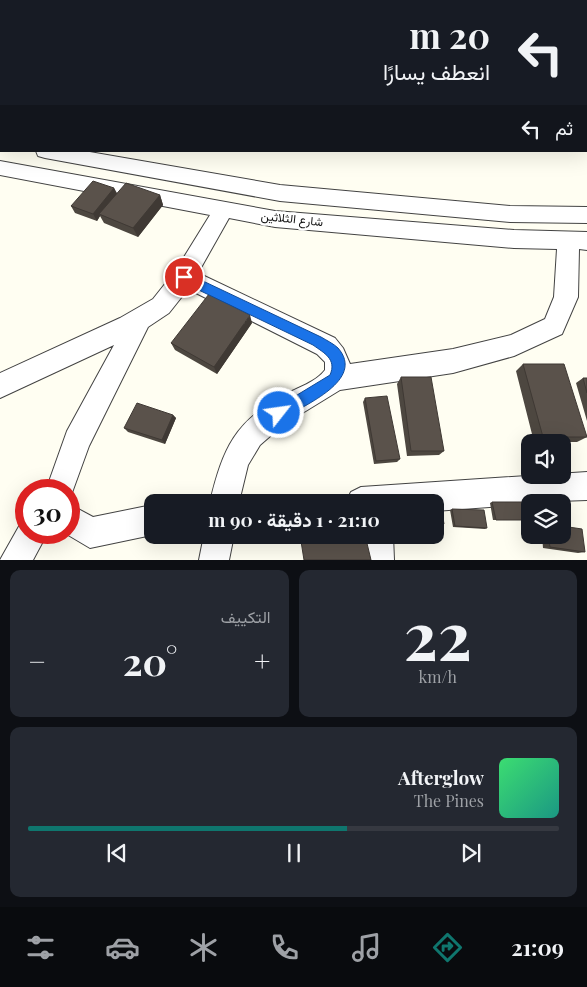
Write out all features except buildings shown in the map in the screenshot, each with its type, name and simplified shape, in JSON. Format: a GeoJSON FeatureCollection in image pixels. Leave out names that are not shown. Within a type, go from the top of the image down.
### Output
{"type":"FeatureCollection","features":[{"type":"Feature","properties":{"kind":"street","name":"شارع الثلاثين"},"geometry":{"type":"LineString","coordinates":[[51,152],[280,193],[510,214],[587,215]]}},
{"type":"Feature","properties":{"kind":"street","name":"شارع الثلاثين"},"geometry":{"type":"LineString","coordinates":[[0,168],[223,211],[275,219],[514,239],[578,241]]}},
{"type":"Feature","properties":{"kind":"street"},"geometry":{"type":"LineString","coordinates":[[0,386],[139,320],[161,306],[184,277],[223,211]]}},
{"type":"Feature","properties":{"kind":"street"},"geometry":{"type":"LineString","coordinates":[[334,379],[453,361],[514,345],[554,326],[566,297],[578,241]]}},
{"type":"Feature","properties":{"kind":"street"},"geometry":{"type":"LineString","coordinates":[[184,277],[326,346],[333,352],[338,361],[338,370],[334,379],[327,386],[265,421],[253,432],[235,460],[227,494]]}},
{"type":"Feature","properties":{"kind":"street"},"geometry":{"type":"LineString","coordinates":[[64,479],[77,441],[139,320]]}},
{"type":"Feature","properties":{"kind":"street"},"geometry":{"type":"LineString","coordinates":[[444,497],[587,486]]}},
{"type":"Feature","properties":{"kind":"street"},"geometry":{"type":"LineString","coordinates":[[80,526],[90,533],[144,522]]}},
{"type":"Feature","properties":{"kind":"street"},"geometry":{"type":"LineString","coordinates":[[15,560],[25,544]]}},
{"type":"Feature","properties":{"kind":"street"},"geometry":{"type":"LineString","coordinates":[[214,560],[217,544]]}},
{"type":"Feature","properties":{"kind":"street"},"geometry":{"type":"LineString","coordinates":[[378,544],[379,560]]}},
{"type":"Feature","properties":{"kind":"route"},"geometry":{"type":"LineString","coordinates":[[184,277],[317,341],[333,352],[338,361],[338,370],[334,379],[327,386],[279,413]]}}]}
